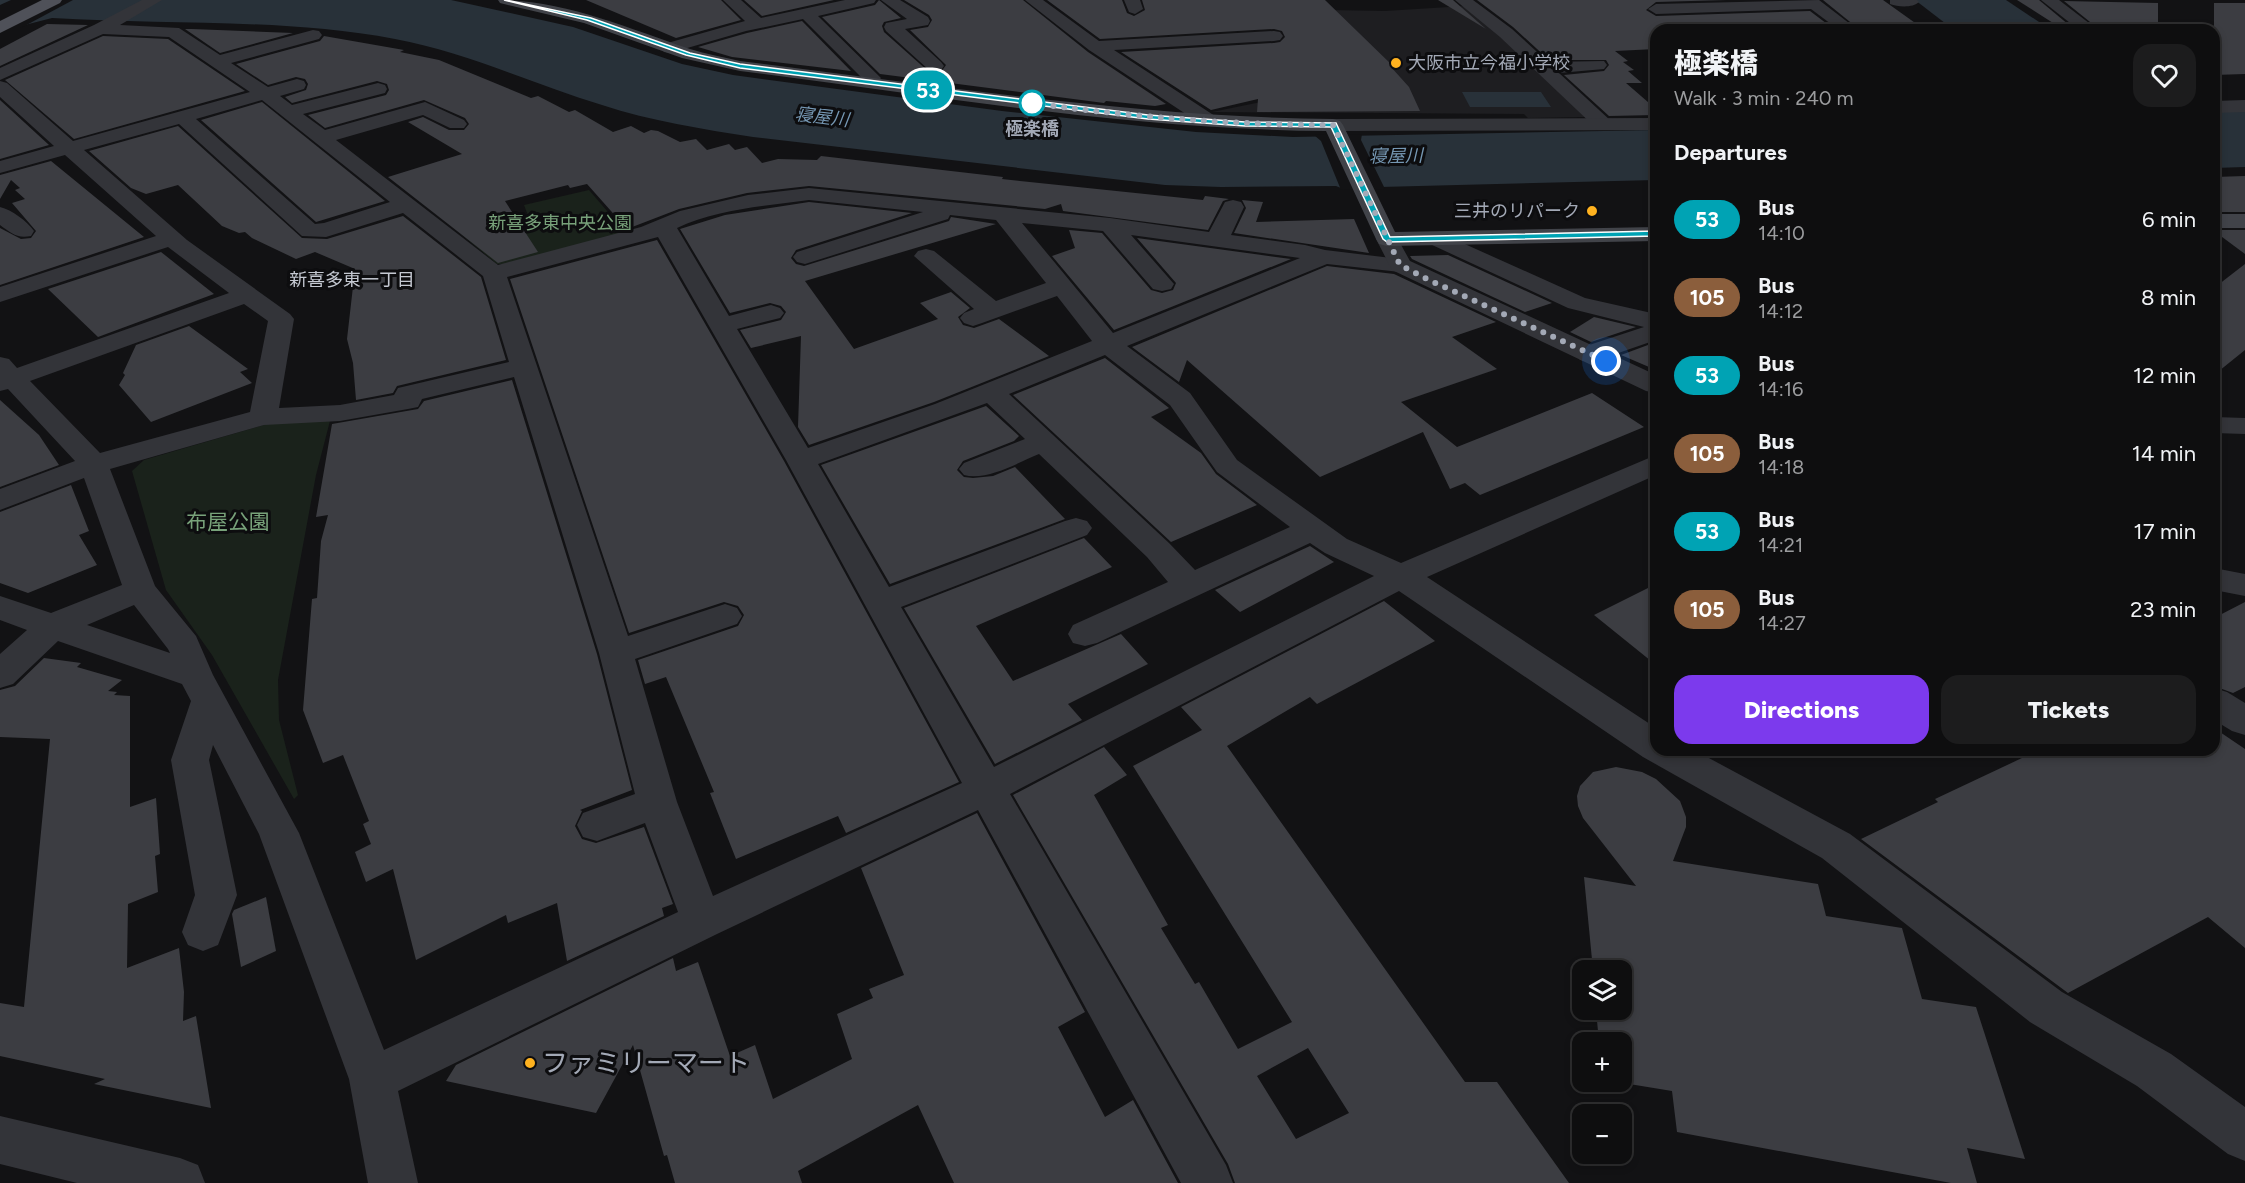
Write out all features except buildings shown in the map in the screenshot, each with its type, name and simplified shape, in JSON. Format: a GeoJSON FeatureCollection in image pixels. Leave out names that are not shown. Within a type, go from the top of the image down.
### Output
{"type":"FeatureCollection","features":[{"type":"Feature","properties":{"kind":"main road"},"geometry":{"type":"LineString","coordinates":[[0,17],[34,0]]}},
{"type":"Feature","properties":{"kind":"main road"},"geometry":{"type":"LineString","coordinates":[[0,28],[54,0]]}},
{"type":"Feature","properties":{"kind":"main road"},"geometry":{"type":"LineString","coordinates":[[506,0],[589,19],[670,48],[715,61],[764,69],[1126,115],[1336,129],[1387,239],[1650,234]]}},
{"type":"Feature","properties":{"kind":"main road"},"geometry":{"type":"LineString","coordinates":[[2220,221],[2245,221]]}},
{"type":"Feature","properties":{"kind":"street"},"geometry":{"type":"LineString","coordinates":[[0,75],[106,26],[154,0]]}},
{"type":"Feature","properties":{"kind":"street"},"geometry":{"type":"LineString","coordinates":[[731,0],[758,24]]}},
{"type":"Feature","properties":{"kind":"street"},"geometry":{"type":"LineString","coordinates":[[670,48],[758,24],[807,14],[837,3],[868,0]]}},
{"type":"Feature","properties":{"kind":"street"},"geometry":{"type":"LineString","coordinates":[[889,0],[922,21],[892,27],[935,66]]}},
{"type":"Feature","properties":{"kind":"street"},"geometry":{"type":"LineString","coordinates":[[1033,0],[1095,46],[1211,122]]}},
{"type":"Feature","properties":{"kind":"street"},"geometry":{"type":"LineString","coordinates":[[1463,0],[1506,33],[1604,125]]}},
{"type":"Feature","properties":{"kind":"street"},"geometry":{"type":"LineString","coordinates":[[2049,0],[2082,24]]}},
{"type":"Feature","properties":{"kind":"street"},"geometry":{"type":"LineString","coordinates":[[1651,4],[1812,2],[1842,24]]}},
{"type":"Feature","properties":{"kind":"street"},"geometry":{"type":"LineString","coordinates":[[1894,2],[1913,2]]}},
{"type":"Feature","properties":{"kind":"street"},"geometry":{"type":"LineString","coordinates":[[1726,3],[1751,24]]}},
{"type":"Feature","properties":{"kind":"street"},"geometry":{"type":"LineString","coordinates":[[1651,4],[1669,23]]}},
{"type":"Feature","properties":{"kind":"street"},"geometry":{"type":"LineString","coordinates":[[807,14],[872,78]]}},
{"type":"Feature","properties":{"kind":"street"},"geometry":{"type":"LineString","coordinates":[[106,26],[173,32],[277,103],[494,273],[522,367],[616,653],[657,802],[702,921]]}},
{"type":"Feature","properties":{"kind":"street"},"geometry":{"type":"LineString","coordinates":[[215,62],[313,35]]}},
{"type":"Feature","properties":{"kind":"street"},"geometry":{"type":"LineString","coordinates":[[1095,46],[1274,36]]}},
{"type":"Feature","properties":{"kind":"street"},"geometry":{"type":"LineString","coordinates":[[1545,68],[1602,68],[1584,51]]}},
{"type":"Feature","properties":{"kind":"street"},"geometry":{"type":"LineString","coordinates":[[277,103],[297,85]]}},
{"type":"Feature","properties":{"kind":"street"},"geometry":{"type":"LineString","coordinates":[[0,87],[171,239],[282,319],[263,417]]}},
{"type":"Feature","properties":{"kind":"street"},"geometry":{"type":"LineString","coordinates":[[0,166],[184,117],[378,89]]}},
{"type":"Feature","properties":{"kind":"street"},"geometry":{"type":"LineString","coordinates":[[2220,107],[2245,106]]}},
{"type":"Feature","properties":{"kind":"street"},"geometry":{"type":"LineString","coordinates":[[320,138],[425,108],[457,124]]}},
{"type":"Feature","properties":{"kind":"street"},"geometry":{"type":"LineString","coordinates":[[184,117],[310,231],[326,230],[408,204]]}},
{"type":"Feature","properties":{"kind":"street"},"geometry":{"type":"LineString","coordinates":[[1336,129],[1650,124]]}},
{"type":"Feature","properties":{"kind":"street"},"geometry":{"type":"LineString","coordinates":[[494,273],[649,232],[680,218],[729,206],[795,195],[953,209],[1110,225],[1305,252],[1324,257],[1400,265],[1650,382]]}},
{"type":"Feature","properties":{"kind":"street"},"geometry":{"type":"LineString","coordinates":[[1217,239],[1233,207]]}},
{"type":"Feature","properties":{"kind":"street"},"geometry":{"type":"LineString","coordinates":[[805,257],[953,209]]}},
{"type":"Feature","properties":{"kind":"street"},"geometry":{"type":"LineString","coordinates":[[0,214],[23,231]]}},
{"type":"Feature","properties":{"kind":"street"},"geometry":{"type":"LineString","coordinates":[[1004,215],[1108,344],[1180,399],[1227,466],[1336,546],[1401,576],[1650,743]]}},
{"type":"Feature","properties":{"kind":"street"},"geometry":{"type":"LineString","coordinates":[[664,224],[720,326],[801,460],[1208,1183]]}},
{"type":"Feature","properties":{"kind":"street"},"geometry":{"type":"LineString","coordinates":[[1110,225],[1162,284]]}},
{"type":"Feature","properties":{"kind":"street"},"geometry":{"type":"LineString","coordinates":[[1438,238],[1577,303],[1650,321]]}},
{"type":"Feature","properties":{"kind":"street"},"geometry":{"type":"LineString","coordinates":[[0,294],[171,239]]}},
{"type":"Feature","properties":{"kind":"street"},"geometry":{"type":"LineString","coordinates":[[1387,239],[1400,265]]}},
{"type":"Feature","properties":{"kind":"street"},"geometry":{"type":"LineString","coordinates":[[801,460],[945,410],[1324,257]]}},
{"type":"Feature","properties":{"kind":"street"},"geometry":{"type":"LineString","coordinates":[[929,265],[982,314],[1062,286]]}},
{"type":"Feature","properties":{"kind":"street"},"geometry":{"type":"LineString","coordinates":[[246,295],[5,375],[94,464],[140,590],[184,645],[202,688],[279,833],[372,1079],[393,1183]]}},
{"type":"Feature","properties":{"kind":"street"},"geometry":{"type":"LineString","coordinates":[[720,326],[771,313]]}},
{"type":"Feature","properties":{"kind":"street"},"geometry":{"type":"LineString","coordinates":[[1589,354],[1650,333]]}},
{"type":"Feature","properties":{"kind":"street"},"geometry":{"type":"LineString","coordinates":[[0,500],[94,464],[263,417],[340,413],[408,400],[408,394],[522,367]]}},
{"type":"Feature","properties":{"kind":"street"},"geometry":{"type":"LineString","coordinates":[[991,392],[1158,550],[1190,586]]}},
{"type":"Feature","properties":{"kind":"street"},"geometry":{"type":"LineString","coordinates":[[2220,425],[2245,426]]}},
{"type":"Feature","properties":{"kind":"street"},"geometry":{"type":"LineString","coordinates":[[974,469],[1044,442]]}},
{"type":"Feature","properties":{"kind":"street"},"geometry":{"type":"LineString","coordinates":[[372,1079],[702,921],[986,789],[1401,576],[1650,467]]}},
{"type":"Feature","properties":{"kind":"street"},"geometry":{"type":"LineString","coordinates":[[880,603],[1076,528]]}},
{"type":"Feature","properties":{"kind":"street"},"geometry":{"type":"LineString","coordinates":[[1085,634],[1312,529]]}},
{"type":"Feature","properties":{"kind":"street"},"geometry":{"type":"LineString","coordinates":[[2220,580],[2245,585]]}},
{"type":"Feature","properties":{"kind":"street"},"geometry":{"type":"LineString","coordinates":[[0,675],[52,626],[140,590]]}},
{"type":"Feature","properties":{"kind":"street"},"geometry":{"type":"LineString","coordinates":[[0,608],[52,626],[202,688]]}},
{"type":"Feature","properties":{"kind":"street"},"geometry":{"type":"LineString","coordinates":[[616,653],[725,616]]}},
{"type":"Feature","properties":{"kind":"street"},"geometry":{"type":"LineString","coordinates":[[202,688],[190,760],[216,895],[202,932]]}},
{"type":"Feature","properties":{"kind":"street"},"geometry":{"type":"LineString","coordinates":[[2220,706],[2245,721]]}},
{"type":"Feature","properties":{"kind":"street"},"geometry":{"type":"LineString","coordinates":[[1673,756],[1836,846],[2046,1007],[2154,1070],[2245,1137]]}},
{"type":"Feature","properties":{"kind":"street"},"geometry":{"type":"LineString","coordinates":[[597,825],[657,802]]}},
{"type":"Feature","properties":{"kind":"street"},"geometry":{"type":"LineString","coordinates":[[0,1140],[177,1183]]}},
{"type":"Feature","properties":{"kind":"shaded area","name":"大阪市立今福小学校"},"geometry":{"type":"Polygon","coordinates":[[[1465,6],[1472,8],[1585,117],[1528,118],[1524,114],[1212,112],[1271,100],[1306,55],[1271,20],[1265,9],[1385,11],[1465,6]]]}},
{"type":"Feature","properties":{"kind":"green space","name":"新喜多東中央公園"},"geometry":{"type":"Polygon","coordinates":[[[589,190],[626,233],[511,264],[497,264],[461,234],[529,218],[524,205],[589,190]]]}},
{"type":"Feature","properties":{"kind":"green space","name":"布屋公園"},"geometry":{"type":"Polygon","coordinates":[[[331,417],[316,475],[278,680],[279,720],[298,795],[294,799],[212,655],[166,590],[132,471],[144,460],[277,421],[331,417]]]}},
{"type":"Feature","properties":{"kind":"water","name":"寝屋川"},"geometry":{"type":"Polygon","coordinates":[[[0,0],[451,0],[573,27],[682,64],[733,75],[1002,111],[1196,132],[1293,137],[1650,130],[1650,180],[1341,188],[1336,186],[1165,185],[753,137],[696,128],[620,111],[448,52],[395,39],[352,32],[267,25],[52,18],[21,26],[0,26],[0,0]]]}},
{"type":"Feature","properties":{"kind":"water"},"geometry":{"type":"Polygon","coordinates":[[[1915,0],[2006,0],[2042,24],[1946,24],[1915,0]]]}},
{"type":"Feature","properties":{"kind":"water"},"geometry":{"type":"Polygon","coordinates":[[[1462,92],[1541,92],[1551,107],[1470,107],[1462,92]]]}},
{"type":"Feature","properties":{"kind":"water"},"geometry":{"type":"Polygon","coordinates":[[[2220,106],[2245,111],[2245,167],[2220,168],[2220,106]]]}},
{"type":"Feature","properties":{"kind":"pier"},"geometry":{"type":"Polygon","coordinates":[[[11,0],[73,0],[19,29],[0,29],[0,5],[11,0]]]}},
{"type":"Feature","properties":{"kind":"pier"},"geometry":{"type":"Polygon","coordinates":[[[1362,134],[1361,140],[1385,189],[1341,190],[1321,141],[1314,135],[1362,134]]]}},
{"type":"Feature","properties":{"kind":"bus line","name":"53"},"geometry":{"type":"LineString","coordinates":[[506,0],[589,19],[688,54],[740,66],[1148,117],[1245,124],[1333,125],[1387,239],[1650,234]]}},
{"type":"Feature","properties":{"kind":"place","name":"大阪市立今福小学校"},"geometry":{"type":"Point","coordinates":[1396,63]}},
{"type":"Feature","properties":{"kind":"place","name":"極楽橋"},"geometry":{"type":"Point","coordinates":[1032,103]}},
{"type":"Feature","properties":{"kind":"place","name":"三井のリパーク"},"geometry":{"type":"Point","coordinates":[1592,211]}},
{"type":"Feature","properties":{"kind":"place","name":"ファミリーマート"},"geometry":{"type":"Point","coordinates":[530,1063]}},
{"type":"Feature","properties":{"kind":"district","name":"新喜多東一丁目"},"geometry":{"type":"Point","coordinates":[352,280]}},
{"type":"Feature","properties":{"kind":"route"},"geometry":{"type":"LineString","coordinates":[[1032,103],[1126,115],[1211,122],[1333,125],[1400,265],[1606,361]]}}]}
